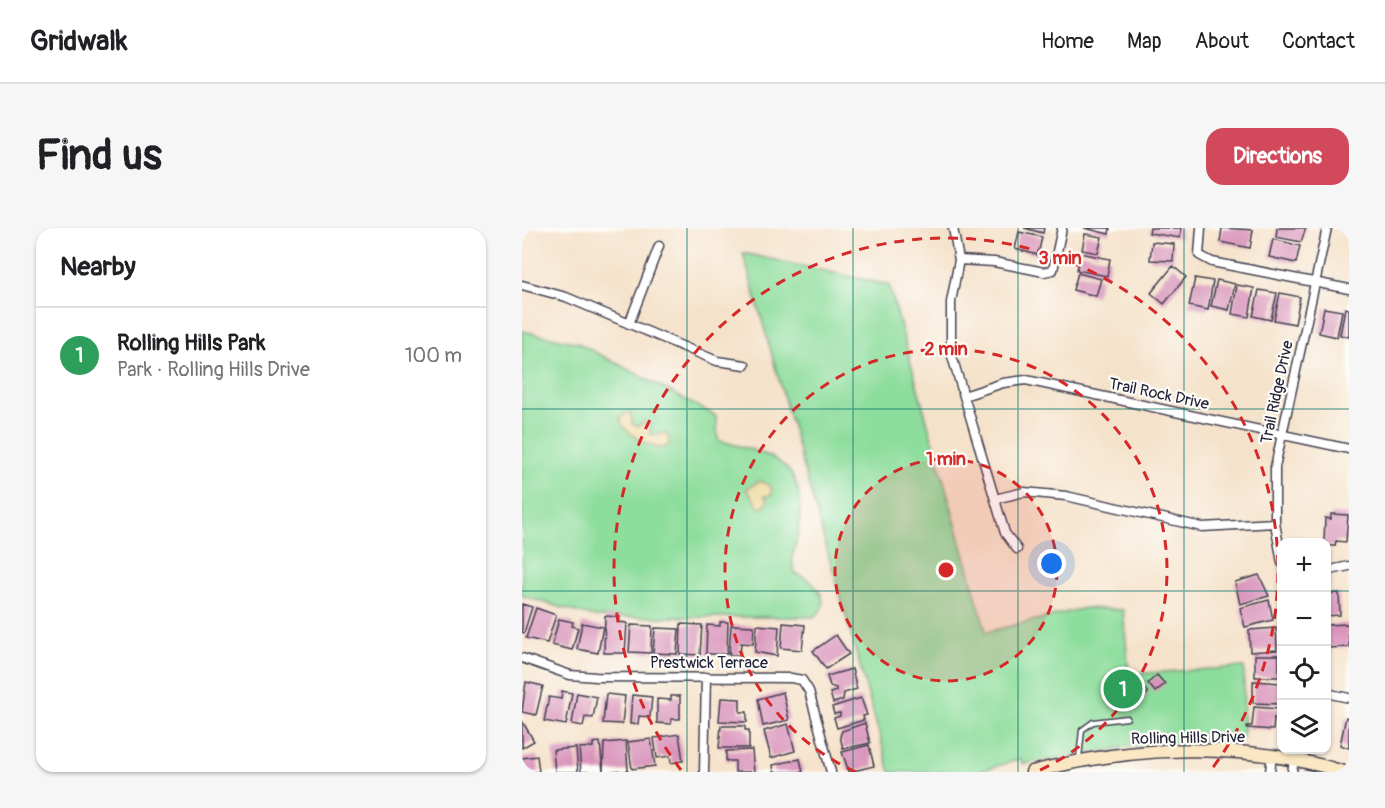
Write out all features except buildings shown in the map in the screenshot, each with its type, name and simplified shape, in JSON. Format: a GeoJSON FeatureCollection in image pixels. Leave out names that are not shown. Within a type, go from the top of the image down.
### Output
{"type":"FeatureCollection","features":[{"type":"Feature","properties":{"kind":"street"},"geometry":{"type":"LineString","coordinates":[[953,228],[959,260],[951,302],[951,353],[1005,533],[1017,549]]}},
{"type":"Feature","properties":{"kind":"street"},"geometry":{"type":"LineString","coordinates":[[959,260],[994,262],[1044,272],[1053,270],[1062,228]]}},
{"type":"Feature","properties":{"kind":"street"},"geometry":{"type":"LineString","coordinates":[[1201,228],[1199,255],[1212,262],[1349,289]]}},
{"type":"Feature","properties":{"kind":"street","name":"Trail Ridge Drive"},"geometry":{"type":"LineString","coordinates":[[1277,538],[1275,467],[1327,228]]}},
{"type":"Feature","properties":{"kind":"street"},"geometry":{"type":"LineString","coordinates":[[629,324],[659,246]]}},
{"type":"Feature","properties":{"kind":"street"},"geometry":{"type":"LineString","coordinates":[[522,285],[566,297],[717,362],[745,365]]}},
{"type":"Feature","properties":{"kind":"street","name":"Trail Rock Drive"},"geometry":{"type":"LineString","coordinates":[[964,396],[1003,383],[1026,380],[1349,449]]}},
{"type":"Feature","properties":{"kind":"street"},"geometry":{"type":"LineString","coordinates":[[995,499],[1024,492],[1066,496],[1202,527],[1275,523]]}},
{"type":"Feature","properties":{"kind":"street"},"geometry":{"type":"LineString","coordinates":[[1331,571],[1349,566]]}},
{"type":"Feature","properties":{"kind":"street","name":"Prestwick Terrace"},"geometry":{"type":"LineString","coordinates":[[522,658],[570,675],[801,680],[809,691],[831,772]]}},
{"type":"Feature","properties":{"kind":"street"},"geometry":{"type":"LineString","coordinates":[[704,772],[706,677]]}},
{"type":"Feature","properties":{"kind":"street"},"geometry":{"type":"LineString","coordinates":[[1331,694],[1349,698]]}},
{"type":"Feature","properties":{"kind":"street","name":"Rolling Hills Drive"},"geometry":{"type":"LineString","coordinates":[[1032,772],[1118,754],[1211,750],[1272,755],[1344,772]]}},
{"type":"Feature","properties":{"kind":"street"},"geometry":{"type":"LineString","coordinates":[[1270,772],[1272,755]]}},
{"type":"Feature","properties":{"kind":"lane"},"geometry":{"type":"LineString","coordinates":[[1078,762],[1082,730],[1093,722],[1127,718]]}},
{"type":"Feature","properties":{"kind":"green space"},"geometry":{"type":"Polygon","coordinates":[[[743,253],[889,285],[986,632],[1085,608],[1123,610],[1129,674],[1244,667],[1243,739],[1146,744],[1023,764],[1021,759],[977,772],[890,772],[743,253]]]}},
{"type":"Feature","properties":{"kind":"green space"},"geometry":{"type":"Polygon","coordinates":[[[522,331],[578,343],[716,416],[718,440],[757,452],[784,466],[793,477],[798,491],[800,510],[793,568],[795,573],[808,580],[819,591],[823,604],[820,611],[814,617],[594,617],[522,596],[522,331]]]}},
{"type":"Feature","properties":{"kind":"sand"},"geometry":{"type":"Polygon","coordinates":[[[630,412],[633,425],[639,426],[646,422],[650,424],[650,435],[666,433],[669,444],[664,448],[658,448],[631,434],[620,419],[630,412]]]}},
{"type":"Feature","properties":{"kind":"sand"},"geometry":{"type":"Polygon","coordinates":[[[760,481],[769,485],[772,490],[771,495],[764,496],[768,500],[763,508],[760,508],[746,489],[760,481]]]}},
{"type":"Feature","properties":{"kind":"place","name":"Rolling Hills Park"},"geometry":{"type":"Point","coordinates":[1123,689]}}]}
